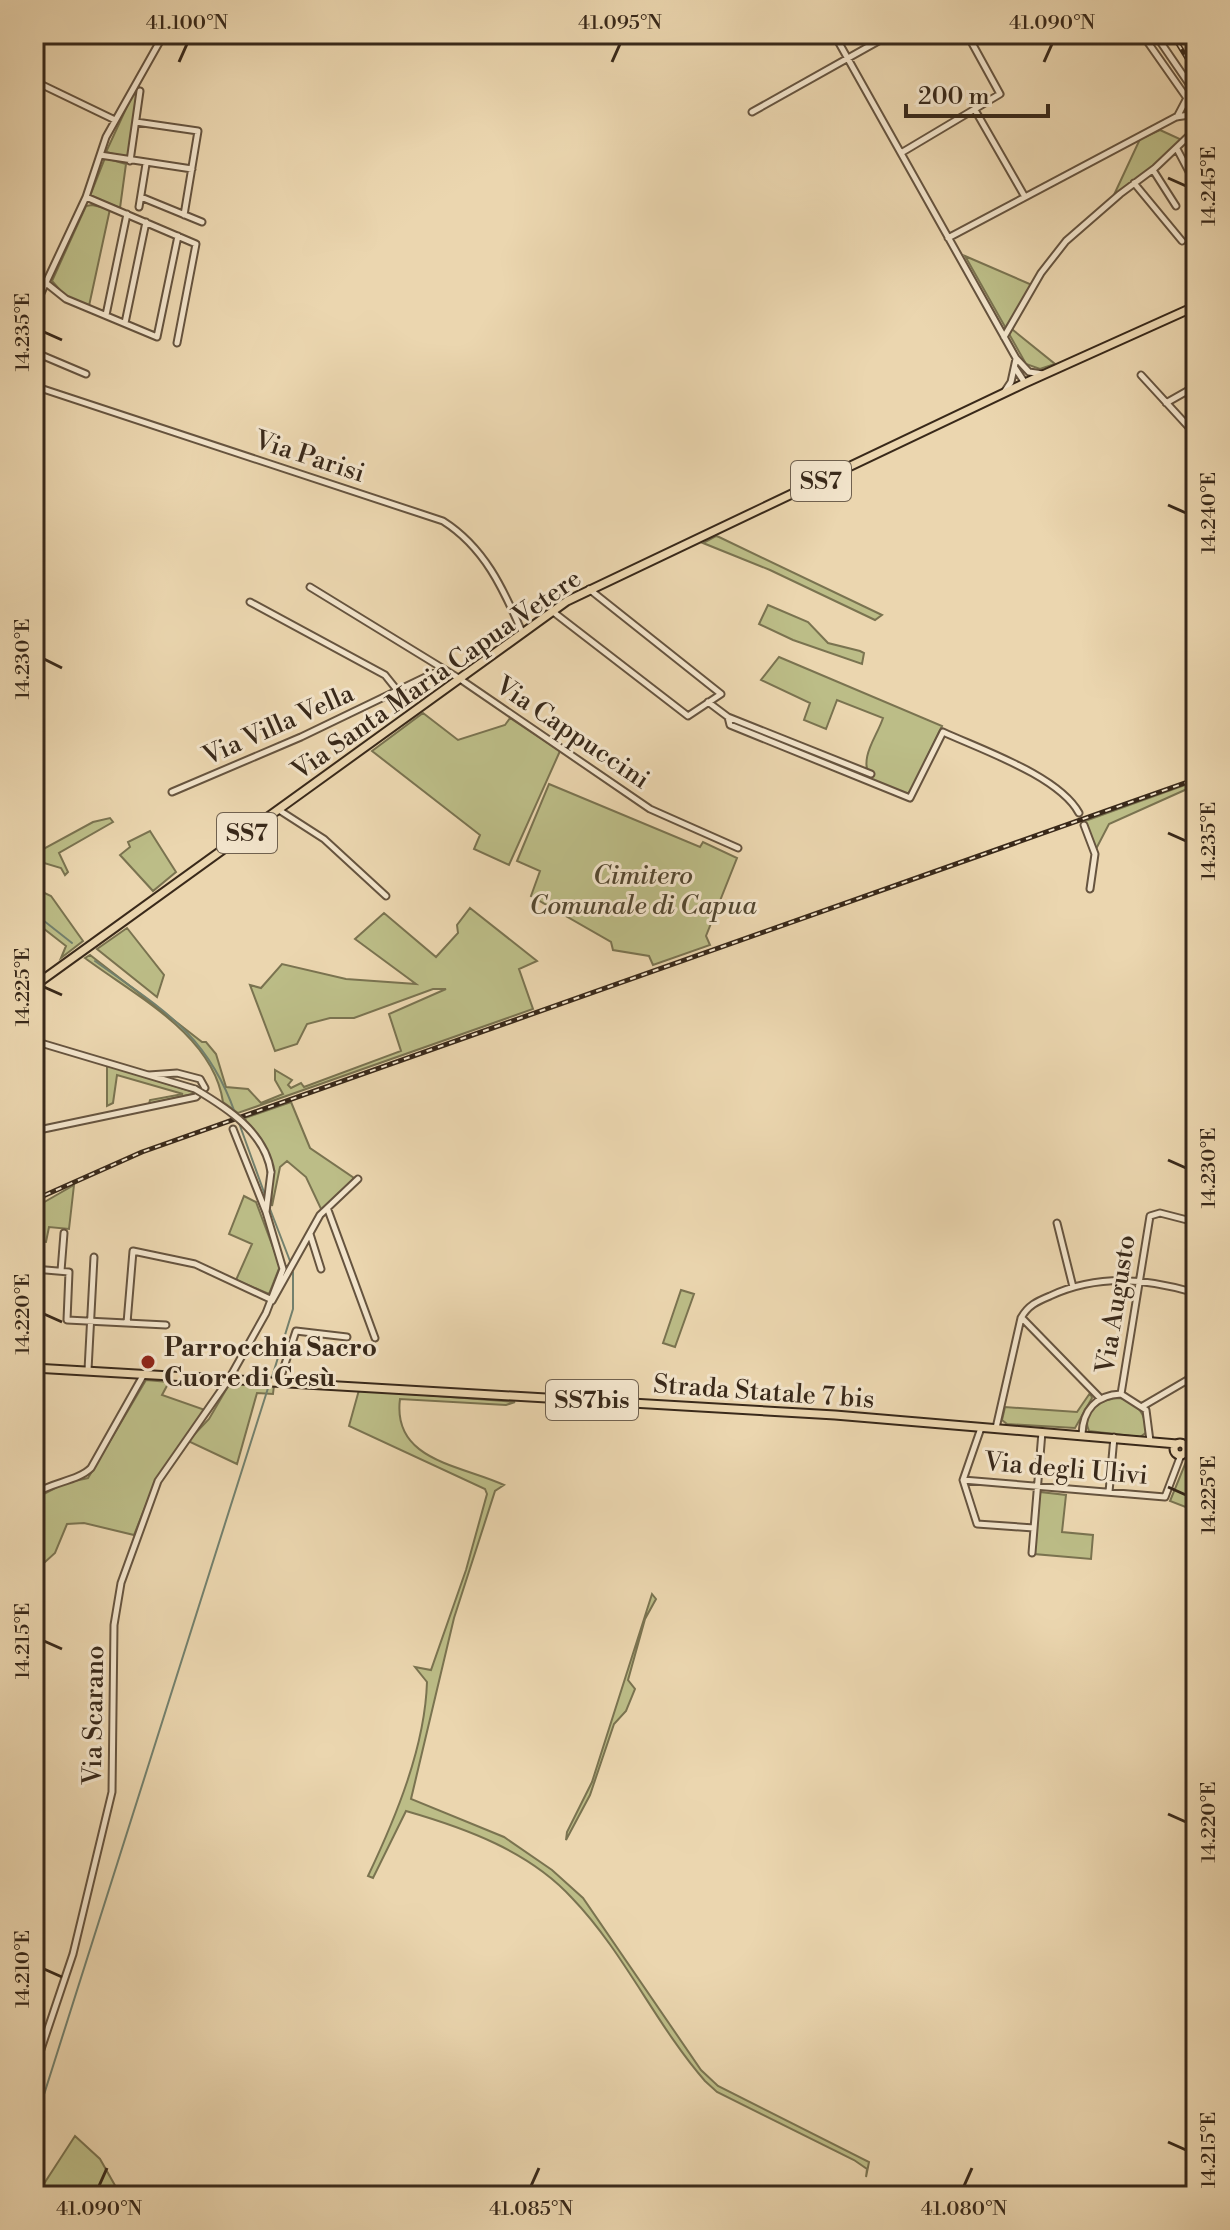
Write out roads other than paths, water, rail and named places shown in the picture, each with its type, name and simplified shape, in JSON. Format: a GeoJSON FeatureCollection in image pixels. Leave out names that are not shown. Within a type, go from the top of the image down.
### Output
{"type":"FeatureCollection","features":[{"type":"Feature","properties":{"kind":"main road","name":"Via Santa Maria Capua Vetere"},"geometry":{"type":"LineString","coordinates":[[34,986],[522,632],[588,589],[1196,306]]}},
{"type":"Feature","properties":{"kind":"main road","name":"Strada Statale 7 bis"},"geometry":{"type":"LineString","coordinates":[[34,1368],[982,1427],[1153,1441]]}},
{"type":"Feature","properties":{"kind":"main road","name":"SS7bis"},"geometry":{"type":"LineString","coordinates":[[1153,1441],[1185,1449]]}},
{"type":"Feature","properties":{"kind":"street"},"geometry":{"type":"LineString","coordinates":[[34,308],[86,197],[115,120],[164,34]]}},
{"type":"Feature","properties":{"kind":"street"},"geometry":{"type":"LineString","coordinates":[[834,34],[1016,358],[1024,368],[1044,375]]}},
{"type":"Feature","properties":{"kind":"street"},"geometry":{"type":"LineString","coordinates":[[752,112],[891,34]]}},
{"type":"Feature","properties":{"kind":"street"},"geometry":{"type":"LineString","coordinates":[[901,153],[998,97],[1000,91],[967,34]]}},
{"type":"Feature","properties":{"kind":"street"},"geometry":{"type":"LineString","coordinates":[[948,238],[1176,117],[1196,112],[1142,34]]}},
{"type":"Feature","properties":{"kind":"street"},"geometry":{"type":"LineString","coordinates":[[1155,34],[1196,94]]}},
{"type":"Feature","properties":{"kind":"street"},"geometry":{"type":"LineString","coordinates":[[34,81],[115,120]]}},
{"type":"Feature","properties":{"kind":"street"},"geometry":{"type":"LineString","coordinates":[[130,161],[140,91]]}},
{"type":"Feature","properties":{"kind":"street"},"geometry":{"type":"LineString","coordinates":[[1176,117],[1187,98]]}},
{"type":"Feature","properties":{"kind":"street"},"geometry":{"type":"LineString","coordinates":[[975,110],[1025,197]]}},
{"type":"Feature","properties":{"kind":"street"},"geometry":{"type":"LineString","coordinates":[[136,122],[198,131],[184,215]]}},
{"type":"Feature","properties":{"kind":"street"},"geometry":{"type":"LineString","coordinates":[[1004,337],[1041,273],[1066,241],[1153,170],[1196,129]]}},
{"type":"Feature","properties":{"kind":"street"},"geometry":{"type":"LineString","coordinates":[[1177,149],[1196,185]]}},
{"type":"Feature","properties":{"kind":"street"},"geometry":{"type":"LineString","coordinates":[[100,155],[192,169]]}},
{"type":"Feature","properties":{"kind":"street"},"geometry":{"type":"LineString","coordinates":[[139,207],[146,164]]}},
{"type":"Feature","properties":{"kind":"street"},"geometry":{"type":"LineString","coordinates":[[1153,170],[1176,206]]}},
{"type":"Feature","properties":{"kind":"street"},"geometry":{"type":"LineString","coordinates":[[1134,183],[1182,241]]}},
{"type":"Feature","properties":{"kind":"street"},"geometry":{"type":"LineString","coordinates":[[86,197],[196,244],[177,343]]}},
{"type":"Feature","properties":{"kind":"street"},"geometry":{"type":"LineString","coordinates":[[141,197],[202,222]]}},
{"type":"Feature","properties":{"kind":"street"},"geometry":{"type":"LineString","coordinates":[[106,315],[127,214]]}},
{"type":"Feature","properties":{"kind":"street"},"geometry":{"type":"LineString","coordinates":[[125,323],[146,222]]}},
{"type":"Feature","properties":{"kind":"street"},"geometry":{"type":"LineString","coordinates":[[46,283],[66,299],[157,337],[178,236]]}},
{"type":"Feature","properties":{"kind":"street"},"geometry":{"type":"LineString","coordinates":[[34,352],[86,374]]}},
{"type":"Feature","properties":{"kind":"street"},"geometry":{"type":"LineString","coordinates":[[1004,393],[1016,358]]}},
{"type":"Feature","properties":{"kind":"street"},"geometry":{"type":"LineString","coordinates":[[1015,367],[1025,383]]}},
{"type":"Feature","properties":{"kind":"street"},"geometry":{"type":"LineString","coordinates":[[1024,368],[1025,383]]}},
{"type":"Feature","properties":{"kind":"street"},"geometry":{"type":"LineString","coordinates":[[1141,375],[1196,435]]}},
{"type":"Feature","properties":{"kind":"street","name":"Via Parisi"},"geometry":{"type":"LineString","coordinates":[[34,386],[443,521],[473,545],[488,564],[522,632]]}},
{"type":"Feature","properties":{"kind":"street"},"geometry":{"type":"LineString","coordinates":[[1166,403],[1196,386]]}},
{"type":"Feature","properties":{"kind":"street","name":"Via Cappuccini"},"geometry":{"type":"LineString","coordinates":[[310,587],[460,679],[650,809],[738,848]]}},
{"type":"Feature","properties":{"kind":"street"},"geometry":{"type":"LineString","coordinates":[[552,611],[688,716],[721,694],[588,589]]}},
{"type":"Feature","properties":{"kind":"street"},"geometry":{"type":"LineString","coordinates":[[250,602],[385,675],[397,690]]}},
{"type":"Feature","properties":{"kind":"street","name":"Via Villa Vella"},"geometry":{"type":"LineString","coordinates":[[172,792],[301,737],[442,669]]}},
{"type":"Feature","properties":{"kind":"street"},"geometry":{"type":"LineString","coordinates":[[708,702],[728,717],[871,774]]}},
{"type":"Feature","properties":{"kind":"street"},"geometry":{"type":"LineString","coordinates":[[728,717],[730,725],[910,798],[943,732],[1050,784],[1071,798],[1079,813]]}},
{"type":"Feature","properties":{"kind":"street"},"geometry":{"type":"LineString","coordinates":[[279,810],[324,839],[386,896]]}},
{"type":"Feature","properties":{"kind":"street"},"geometry":{"type":"LineString","coordinates":[[1084,825],[1095,854],[1090,889]]}},
{"type":"Feature","properties":{"kind":"street"},"geometry":{"type":"LineString","coordinates":[[34,1041],[128,1072],[195,1089],[253,1132],[266,1152],[271,1172],[266,1212]]}},
{"type":"Feature","properties":{"kind":"street"},"geometry":{"type":"LineString","coordinates":[[34,1131],[196,1097],[204,1091],[203,1081],[196,1078],[171,1073],[149,1075]]}},
{"type":"Feature","properties":{"kind":"street"},"geometry":{"type":"LineString","coordinates":[[233,1129],[266,1212],[283,1269],[266,1313]]}},
{"type":"Feature","properties":{"kind":"street"},"geometry":{"type":"LineString","coordinates":[[266,1313],[310,1233],[358,1179]]}},
{"type":"Feature","properties":{"kind":"street"},"geometry":{"type":"LineString","coordinates":[[328,1210],[375,1338]]}},
{"type":"Feature","properties":{"kind":"street","name":"Via Augusto"},"geometry":{"type":"LineString","coordinates":[[1121,1394],[1150,1216],[1160,1213],[1191,1221]]}},
{"type":"Feature","properties":{"kind":"street"},"geometry":{"type":"LineString","coordinates":[[1057,1223],[1073,1287]]}},
{"type":"Feature","properties":{"kind":"street"},"geometry":{"type":"LineString","coordinates":[[61,1271],[64,1233]]}},
{"type":"Feature","properties":{"kind":"street"},"geometry":{"type":"LineString","coordinates":[[310,1233],[321,1269]]}},
{"type":"Feature","properties":{"kind":"street"},"geometry":{"type":"LineString","coordinates":[[127,1323],[133,1251],[195,1264],[270,1299]]}},
{"type":"Feature","properties":{"kind":"street"},"geometry":{"type":"LineString","coordinates":[[88,1370],[94,1257]]}},
{"type":"Feature","properties":{"kind":"street"},"geometry":{"type":"LineString","coordinates":[[34,1269],[69,1272],[67,1320],[166,1325]]}},
{"type":"Feature","properties":{"kind":"street"},"geometry":{"type":"LineString","coordinates":[[996,1428],[1021,1318],[1034,1304],[1073,1287],[1115,1279],[1139,1280],[1196,1293]]}},
{"type":"Feature","properties":{"kind":"street","name":"Via Scarano"},"geometry":{"type":"LineString","coordinates":[[34,2070],[73,1954],[112,1792],[114,1625],[121,1583],[158,1481],[229,1379],[266,1313]]}},
{"type":"Feature","properties":{"kind":"street"},"geometry":{"type":"LineString","coordinates":[[1021,1318],[1100,1398]]}},
{"type":"Feature","properties":{"kind":"street"},"geometry":{"type":"LineString","coordinates":[[279,1382],[296,1331],[347,1337]]}},
{"type":"Feature","properties":{"kind":"street"},"geometry":{"type":"LineString","coordinates":[[34,1494],[49,1484],[80,1477],[91,1468],[144,1373]]}},
{"type":"Feature","properties":{"kind":"street"},"geometry":{"type":"LineString","coordinates":[[1143,1406],[1196,1375]]}},
{"type":"Feature","properties":{"kind":"street"},"geometry":{"type":"LineString","coordinates":[[1082,1434],[1084,1417],[1100,1398],[1121,1394],[1143,1406],[1150,1421],[1153,1441]]}},
{"type":"Feature","properties":{"kind":"street"},"geometry":{"type":"LineString","coordinates":[[982,1427],[963,1480],[977,1524],[1034,1528]]}},
{"type":"Feature","properties":{"kind":"street"},"geometry":{"type":"LineString","coordinates":[[1032,1553],[1042,1431]]}},
{"type":"Feature","properties":{"kind":"street"},"geometry":{"type":"LineString","coordinates":[[1185,1449],[1196,1433]]}},
{"type":"Feature","properties":{"kind":"street"},"geometry":{"type":"LineString","coordinates":[[1109,1492],[1114,1437]]}},
{"type":"Feature","properties":{"kind":"street","name":"Via degli Ulivi"},"geometry":{"type":"LineString","coordinates":[[963,1480],[1165,1497],[1185,1449]]}},
{"type":"Feature","properties":{"kind":"waterway"},"geometry":{"type":"LineString","coordinates":[[34,913],[72,943]]}},
{"type":"Feature","properties":{"kind":"waterway"},"geometry":{"type":"LineString","coordinates":[[95,961],[160,1009],[196,1042],[224,1085],[235,1113]]}},
{"type":"Feature","properties":{"kind":"waterway"},"geometry":{"type":"LineString","coordinates":[[239,1123],[265,1195]]}},
{"type":"Feature","properties":{"kind":"waterway"},"geometry":{"type":"LineString","coordinates":[[270,1209],[290,1261]]}},
{"type":"Feature","properties":{"kind":"waterway"},"geometry":{"type":"LineString","coordinates":[[272,1377],[293,1309],[293,1272]]}},
{"type":"Feature","properties":{"kind":"waterway"},"geometry":{"type":"LineString","coordinates":[[34,2126],[269,1385]]}},
{"type":"Feature","properties":{"kind":"railway"},"geometry":{"type":"LineString","coordinates":[[1172,34],[1196,73]]}},
{"type":"Feature","properties":{"kind":"railway"},"geometry":{"type":"LineString","coordinates":[[34,1200],[142,1152],[1196,779]]}},
{"type":"Feature","properties":{"kind":"place","name":"Parrocchia Sacro Cuore di Gesù"},"geometry":{"type":"Point","coordinates":[148,1362]}},
{"type":"Feature","properties":{"kind":"park label","name":"Cimitero Comunale di Capua"},"geometry":{"type":"Point","coordinates":[643,890]}}]}
